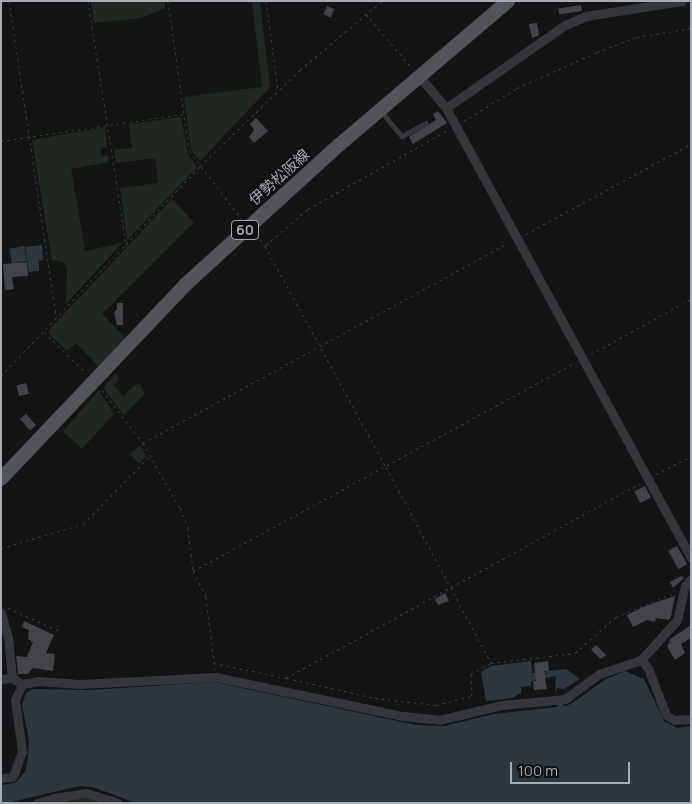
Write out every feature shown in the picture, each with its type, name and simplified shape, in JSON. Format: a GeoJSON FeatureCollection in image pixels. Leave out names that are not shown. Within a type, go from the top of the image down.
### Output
{"type":"FeatureCollection","features":[{"type":"Feature","properties":{"kind":"main road","name":"伊勢松阪線"},"geometry":{"type":"LineString","coordinates":[[1,479],[185,285],[379,109],[508,1]]}},
{"type":"Feature","properties":{"kind":"street"},"geometry":{"type":"LineString","coordinates":[[446,108],[565,25],[586,16],[682,1]]}},
{"type":"Feature","properties":{"kind":"street"},"geometry":{"type":"LineString","coordinates":[[419,76],[446,108],[691,558]]}},
{"type":"Feature","properties":{"kind":"street"},"geometry":{"type":"LineString","coordinates":[[1,678],[12,678],[22,684],[39,681],[78,684],[216,677],[403,716],[439,720],[502,705],[565,699],[598,674],[641,660],[677,620],[684,589],[691,578]]}},
{"type":"Feature","properties":{"kind":"street"},"geometry":{"type":"LineString","coordinates":[[3,610],[12,678]]}},
{"type":"Feature","properties":{"kind":"street"},"geometry":{"type":"LineString","coordinates":[[641,660],[648,668],[666,715],[674,720],[691,719]]}},
{"type":"Feature","properties":{"kind":"street"},"geometry":{"type":"LineString","coordinates":[[1,778],[12,777],[22,752],[15,700],[22,684]]}},
{"type":"Feature","properties":{"kind":"street"},"geometry":{"type":"LineString","coordinates":[[37,803],[54,798],[87,793],[117,803]]}},
{"type":"Feature","properties":{"kind":"lane"},"geometry":{"type":"LineString","coordinates":[[379,109],[402,136],[426,123]]}},
{"type":"Feature","properties":{"kind":"path"},"geometry":{"type":"LineString","coordinates":[[9,1],[56,318]]}},
{"type":"Feature","properties":{"kind":"path"},"geometry":{"type":"LineString","coordinates":[[88,1],[126,245]]}},
{"type":"Feature","properties":{"kind":"path"},"geometry":{"type":"LineString","coordinates":[[168,1],[189,152],[265,246],[492,663]]}},
{"type":"Feature","properties":{"kind":"path"},"geometry":{"type":"LineString","coordinates":[[266,1],[278,91]]}},
{"type":"Feature","properties":{"kind":"path"},"geometry":{"type":"LineString","coordinates":[[1,376],[200,166],[278,91],[382,1]]}},
{"type":"Feature","properties":{"kind":"path"},"geometry":{"type":"LineString","coordinates":[[366,14],[419,76]]}},
{"type":"Feature","properties":{"kind":"path"},"geometry":{"type":"LineString","coordinates":[[265,246],[308,209],[456,126],[517,88],[557,69],[637,37],[691,28]]}},
{"type":"Feature","properties":{"kind":"path"},"geometry":{"type":"LineString","coordinates":[[1,141],[184,114]]}},
{"type":"Feature","properties":{"kind":"path"},"geometry":{"type":"LineString","coordinates":[[684,589],[616,617],[575,654],[492,663],[471,674],[472,696],[436,705],[375,698],[214,663],[206,597],[193,571],[188,528],[180,508],[143,443],[691,144]]}},
{"type":"Feature","properties":{"kind":"path"},"geometry":{"type":"LineString","coordinates":[[193,571],[691,299]]}},
{"type":"Feature","properties":{"kind":"path"},"geometry":{"type":"LineString","coordinates":[[1,548],[83,524],[150,456]]}},
{"type":"Feature","properties":{"kind":"path"},"geometry":{"type":"LineString","coordinates":[[286,678],[691,456]]}},
{"type":"Feature","properties":{"kind":"path"},"geometry":{"type":"LineString","coordinates":[[3,610],[62,632]]}},
{"type":"Feature","properties":{"kind":"shaded area"},"geometry":{"type":"Polygon","coordinates":[[[165,1],[165,8],[141,18],[94,23],[91,2],[165,1]]]}},
{"type":"Feature","properties":{"kind":"shaded area"},"geometry":{"type":"Polygon","coordinates":[[[252,1],[260,1],[270,87],[200,161],[191,150],[184,97],[262,87],[252,1]]]}},
{"type":"Feature","properties":{"kind":"shaded area"},"geometry":{"type":"Polygon","coordinates":[[[181,117],[188,154],[197,167],[127,240],[120,188],[158,183],[155,158],[116,163],[114,150],[132,148],[129,124],[181,117]]]}},
{"type":"Feature","properties":{"kind":"shaded area"},"geometry":{"type":"Polygon","coordinates":[[[105,127],[107,147],[101,148],[102,156],[108,155],[109,162],[71,169],[85,251],[122,243],[66,304],[67,267],[63,262],[52,260],[32,140],[105,127]]]}},
{"type":"Feature","properties":{"kind":"shaded area"},"geometry":{"type":"Polygon","coordinates":[[[172,199],[194,222],[102,314],[125,337],[99,367],[76,343],[67,351],[48,333],[49,330],[172,199]]]}},
{"type":"Feature","properties":{"kind":"shaded area"},"geometry":{"type":"Polygon","coordinates":[[[42,245],[43,260],[39,261],[39,271],[29,272],[25,247],[42,245]]]}},
{"type":"Feature","properties":{"kind":"shaded area"},"geometry":{"type":"Polygon","coordinates":[[[24,246],[27,261],[12,264],[9,249],[24,246]]]}},
{"type":"Feature","properties":{"kind":"shaded area"},"geometry":{"type":"Polygon","coordinates":[[[115,374],[119,379],[114,385],[123,397],[132,387],[140,383],[145,394],[124,415],[103,388],[115,374]]]}},
{"type":"Feature","properties":{"kind":"shaded area"},"geometry":{"type":"Polygon","coordinates":[[[99,390],[114,414],[82,449],[63,431],[99,390]]]}},
{"type":"Feature","properties":{"kind":"shaded area"},"geometry":{"type":"Polygon","coordinates":[[[140,445],[146,456],[140,465],[130,454],[140,445]]]}},
{"type":"Feature","properties":{"kind":"shaded area"},"geometry":{"type":"Polygon","coordinates":[[[531,661],[532,673],[566,669],[580,679],[564,689],[557,688],[555,693],[556,676],[531,681],[531,686],[521,687],[521,693],[512,698],[486,701],[481,672],[491,666],[531,661]]]}},
{"type":"Feature","properties":{"kind":"shaded area"},"geometry":{"type":"Polygon","coordinates":[[[625,671],[644,679],[664,721],[677,728],[691,726],[691,803],[136,803],[93,787],[79,786],[11,802],[1,802],[1,785],[15,783],[25,772],[29,740],[22,705],[26,693],[34,689],[90,690],[214,682],[416,725],[444,726],[494,714],[557,707],[558,704],[562,703],[564,706],[571,704],[606,679],[625,671]]]}},
{"type":"Feature","properties":{"kind":"shaded area"},"geometry":{"type":"Polygon","coordinates":[[[89,796],[106,803],[48,803],[89,796]]]}},
{"type":"Feature","properties":{"kind":"building"},"geometry":{"type":"Polygon","coordinates":[[[581,5],[582,11],[559,15],[558,9],[581,5]]]}},
{"type":"Feature","properties":{"kind":"building"},"geometry":{"type":"Polygon","coordinates":[[[327,6],[334,9],[331,17],[323,14],[327,6]]]}},
{"type":"Feature","properties":{"kind":"building"},"geometry":{"type":"Polygon","coordinates":[[[537,23],[539,35],[532,38],[529,24],[537,23]]]}},
{"type":"Feature","properties":{"kind":"building"},"geometry":{"type":"Polygon","coordinates":[[[438,111],[447,123],[413,144],[409,137],[436,120],[433,114],[438,111]]]}},
{"type":"Feature","properties":{"kind":"building"},"geometry":{"type":"Polygon","coordinates":[[[256,118],[268,131],[254,143],[249,137],[254,130],[250,124],[256,118]]]}},
{"type":"Feature","properties":{"kind":"building"},"geometry":{"type":"Polygon","coordinates":[[[27,262],[28,276],[12,277],[14,289],[5,290],[3,264],[27,262]]]}},
{"type":"Feature","properties":{"kind":"building"},"geometry":{"type":"Polygon","coordinates":[[[117,303],[123,303],[123,325],[117,325],[114,312],[117,310],[117,303]]]}},
{"type":"Feature","properties":{"kind":"building"},"geometry":{"type":"Polygon","coordinates":[[[26,383],[29,394],[19,396],[16,386],[26,383]]]}},
{"type":"Feature","properties":{"kind":"building"},"geometry":{"type":"Polygon","coordinates":[[[26,414],[36,425],[30,431],[20,419],[26,414]]]}},
{"type":"Feature","properties":{"kind":"building"},"geometry":{"type":"Polygon","coordinates":[[[645,486],[651,498],[640,503],[634,491],[645,486]]]}},
{"type":"Feature","properties":{"kind":"building"},"geometry":{"type":"Polygon","coordinates":[[[677,546],[687,564],[678,569],[668,551],[677,546]]]}},
{"type":"Feature","properties":{"kind":"building"},"geometry":{"type":"Polygon","coordinates":[[[681,576],[684,578],[673,588],[670,582],[681,576]]]}},
{"type":"Feature","properties":{"kind":"building"},"geometry":{"type":"Polygon","coordinates":[[[445,593],[449,601],[438,605],[435,599],[445,593]]]}},
{"type":"Feature","properties":{"kind":"building"},"geometry":{"type":"Polygon","coordinates":[[[675,596],[669,620],[656,618],[655,622],[647,620],[633,627],[627,615],[645,606],[675,596]]]}},
{"type":"Feature","properties":{"kind":"building"},"geometry":{"type":"Polygon","coordinates":[[[24,621],[54,635],[46,653],[55,654],[53,671],[33,668],[28,674],[18,674],[16,656],[27,657],[33,642],[28,639],[29,630],[22,627],[24,621]]]}},
{"type":"Feature","properties":{"kind":"building"},"geometry":{"type":"Polygon","coordinates":[[[691,625],[691,638],[681,644],[685,653],[675,660],[667,646],[670,642],[669,640],[691,625]]]}},
{"type":"Feature","properties":{"kind":"building"},"geometry":{"type":"Polygon","coordinates":[[[596,645],[606,655],[601,659],[591,650],[596,645]]]}},
{"type":"Feature","properties":{"kind":"building"},"geometry":{"type":"Polygon","coordinates":[[[548,661],[549,671],[544,671],[547,689],[534,690],[533,681],[536,681],[534,663],[548,661]]]}}]}
